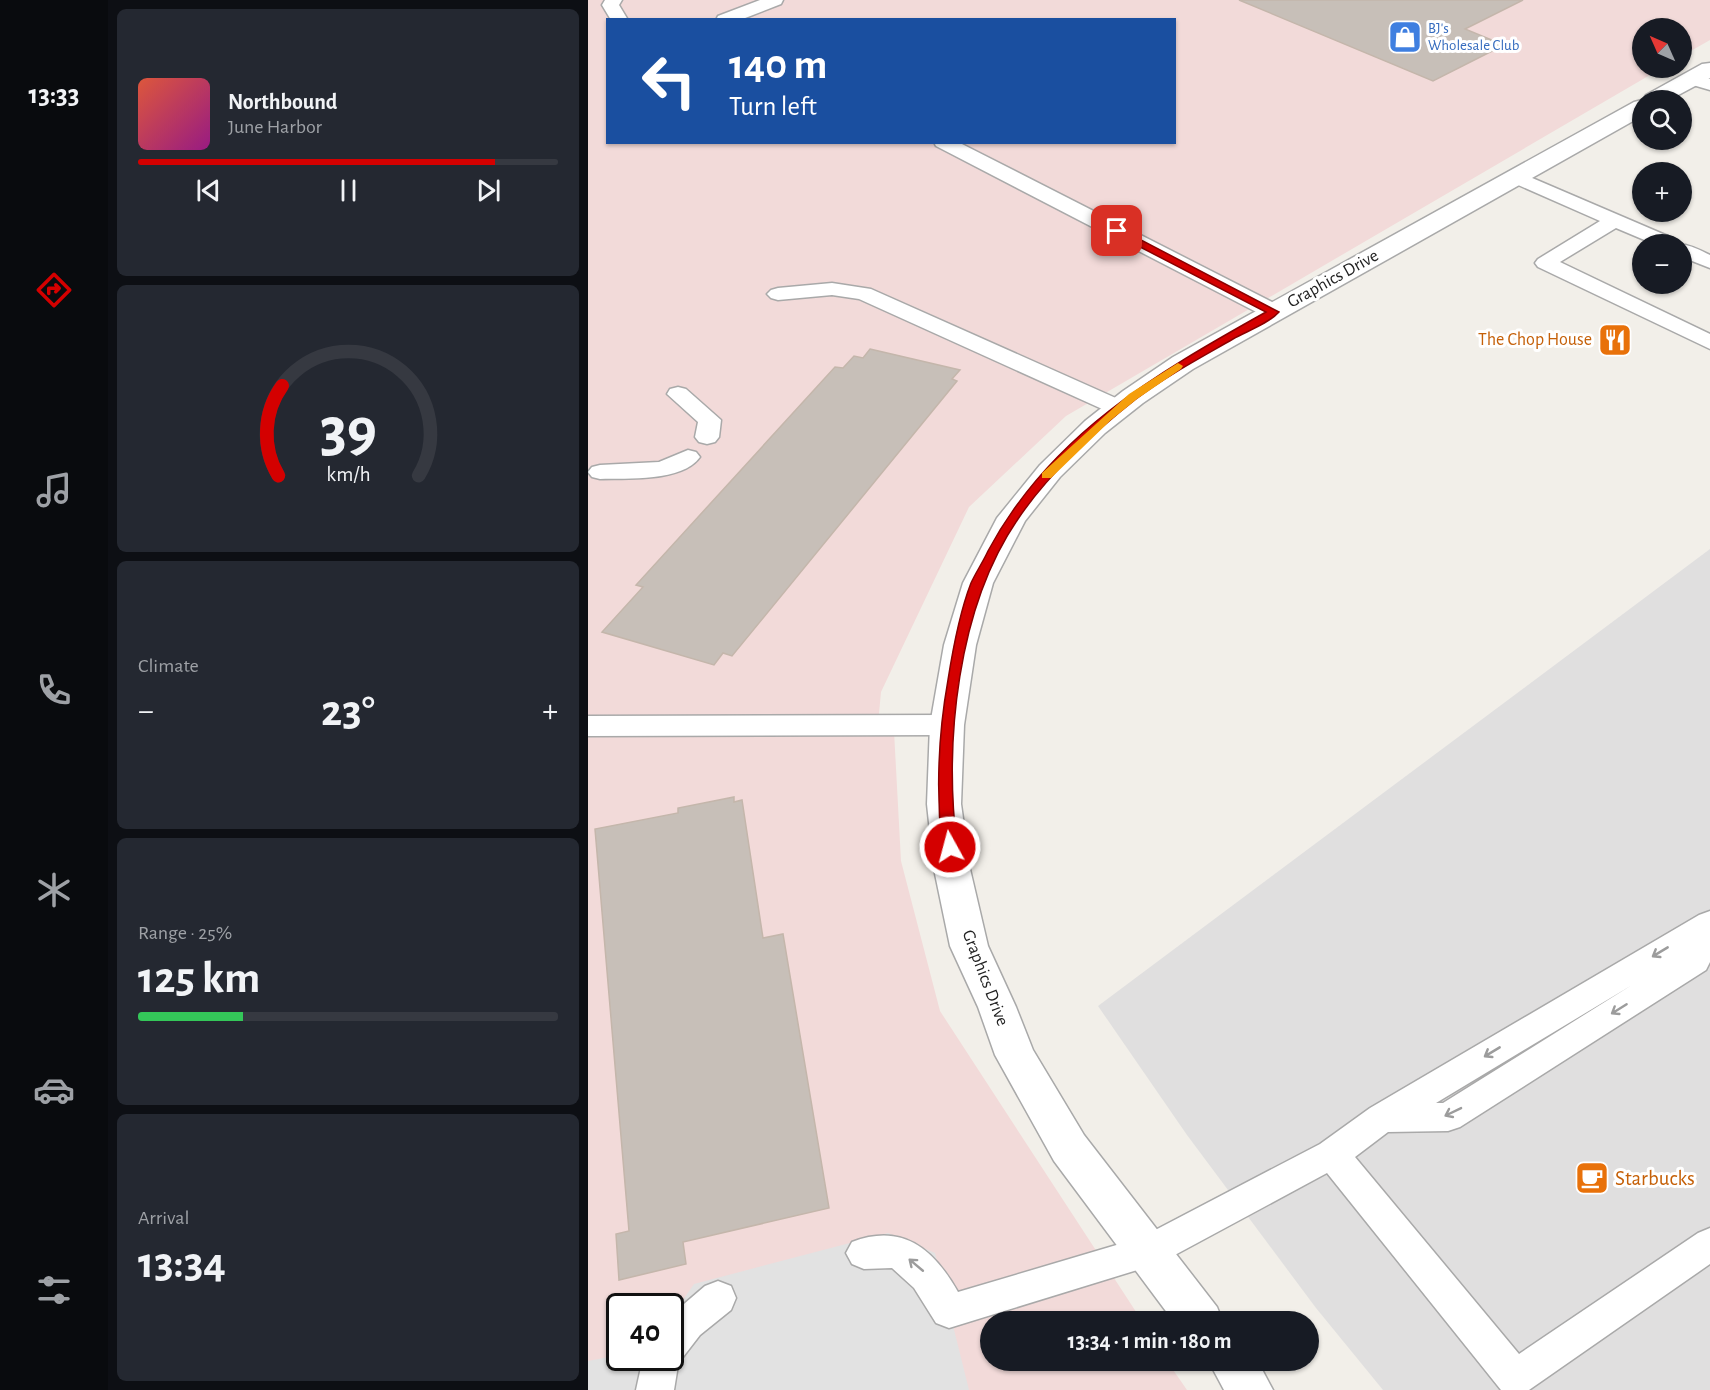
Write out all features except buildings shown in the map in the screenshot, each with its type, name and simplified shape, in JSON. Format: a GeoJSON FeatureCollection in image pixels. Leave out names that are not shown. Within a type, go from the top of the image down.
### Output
{"type":"FeatureCollection","features":[{"type":"Feature","properties":{"kind":"street"},"geometry":{"type":"LineString","coordinates":[[1676,90],[1704,78]]}},
{"type":"Feature","properties":{"kind":"street","name":"Graphics Drive"},"geometry":{"type":"LineString","coordinates":[[1193,1311],[1069,1148],[1015,1055],[998,1007],[969,946],[952,869],[944,804],[947,726],[960,645],[978,583],[1012,518],[1050,471],[1119,408],[1183,363],[1632,113]]}},
{"type":"Feature","properties":{"kind":"street"},"geometry":{"type":"LineString","coordinates":[[1237,1371],[1250,1390]]}},
{"type":"Feature","properties":{"kind":"lane"},"geometry":{"type":"LineString","coordinates":[[722,16],[752,3],[775,0]]}},
{"type":"Feature","properties":{"kind":"lane"},"geometry":{"type":"LineString","coordinates":[[616,2],[620,18]]}},
{"type":"Feature","properties":{"kind":"lane"},"geometry":{"type":"LineString","coordinates":[[947,144],[1274,312]]}},
{"type":"Feature","properties":{"kind":"lane"},"geometry":{"type":"LineString","coordinates":[[1516,177],[1647,234]]}},
{"type":"Feature","properties":{"kind":"lane"},"geometry":{"type":"LineString","coordinates":[[1614,220],[1545,263],[1710,342]]}},
{"type":"Feature","properties":{"kind":"lane"},"geometry":{"type":"LineString","coordinates":[[1692,254],[1710,262]]}},
{"type":"Feature","properties":{"kind":"lane"},"geometry":{"type":"LineString","coordinates":[[777,294],[832,288],[864,293],[1119,408]]}},
{"type":"Feature","properties":{"kind":"lane"},"geometry":{"type":"LineString","coordinates":[[678,394],[710,420],[707,437]]}},
{"type":"Feature","properties":{"kind":"lane"},"geometry":{"type":"LineString","coordinates":[[600,472],[663,469],[688,457]]}},
{"type":"Feature","properties":{"kind":"lane"},"geometry":{"type":"LineString","coordinates":[[588,726],[947,726]]}},
{"type":"Feature","properties":{"kind":"lane"},"geometry":{"type":"LineString","coordinates":[[864,1253],[895,1250],[920,1267],[937,1287],[949,1311],[1148,1252],[1332,1154],[1382,1118],[1710,922]]}},
{"type":"Feature","properties":{"kind":"lane"},"geometry":{"type":"LineString","coordinates":[[1382,1118],[1448,1116],[1695,961],[1710,934]]}},
{"type":"Feature","properties":{"kind":"lane"},"geometry":{"type":"LineString","coordinates":[[1332,1154],[1515,1378],[1710,1244]]}},
{"type":"Feature","properties":{"kind":"lane"},"geometry":{"type":"LineString","coordinates":[[684,1327],[718,1298]]}},
{"type":"Feature","properties":{"kind":"lane"},"geometry":{"type":"LineString","coordinates":[[655,1390],[659,1371]]}},
{"type":"Feature","properties":{"kind":"shaded area"},"geometry":{"type":"Polygon","coordinates":[[[588,0],[1710,0],[1710,40],[1692,50],[1692,18],[1632,18],[1632,78],[1645,78],[1066,416],[969,507],[881,692],[878,724],[894,731],[901,861],[940,1011],[1135,1311],[980,1311],[980,1371],[1174,1371],[1187,1390],[588,1390],[588,0]]]}},
{"type":"Feature","properties":{"kind":"shaded area"},"geometry":{"type":"Polygon","coordinates":[[[1710,549],[1710,1390],[1383,1390],[1316,1308],[1187,1135],[1098,1006],[1710,549]]]}},
{"type":"Feature","properties":{"kind":"shaded area"},"geometry":{"type":"Polygon","coordinates":[[[888,1233],[935,1253],[969,1390],[588,1390],[588,1361],[606,1358],[606,1371],[684,1371],[684,1298],[694,1284],[888,1233]]]}},
{"type":"Feature","properties":{"kind":"slow traffic"},"geometry":{"type":"LineString","coordinates":[[1047,475],[1095,427],[1178,366]]}},
{"type":"Feature","properties":{"kind":"place","name":"BJ's Wholesale Club"},"geometry":{"type":"Point","coordinates":[1405,37]}},
{"type":"Feature","properties":{"kind":"place","name":"The Chop House"},"geometry":{"type":"Point","coordinates":[1615,340]}},
{"type":"Feature","properties":{"kind":"place","name":"Starbucks"},"geometry":{"type":"Point","coordinates":[1592,1178]}},
{"type":"Feature","properties":{"kind":"route"},"geometry":{"type":"LineString","coordinates":[[950,847],[944,804],[947,726],[960,645],[978,583],[1012,518],[1050,471],[1095,427],[1133,397],[1183,363],[1274,312],[1117,231]]}}]}
